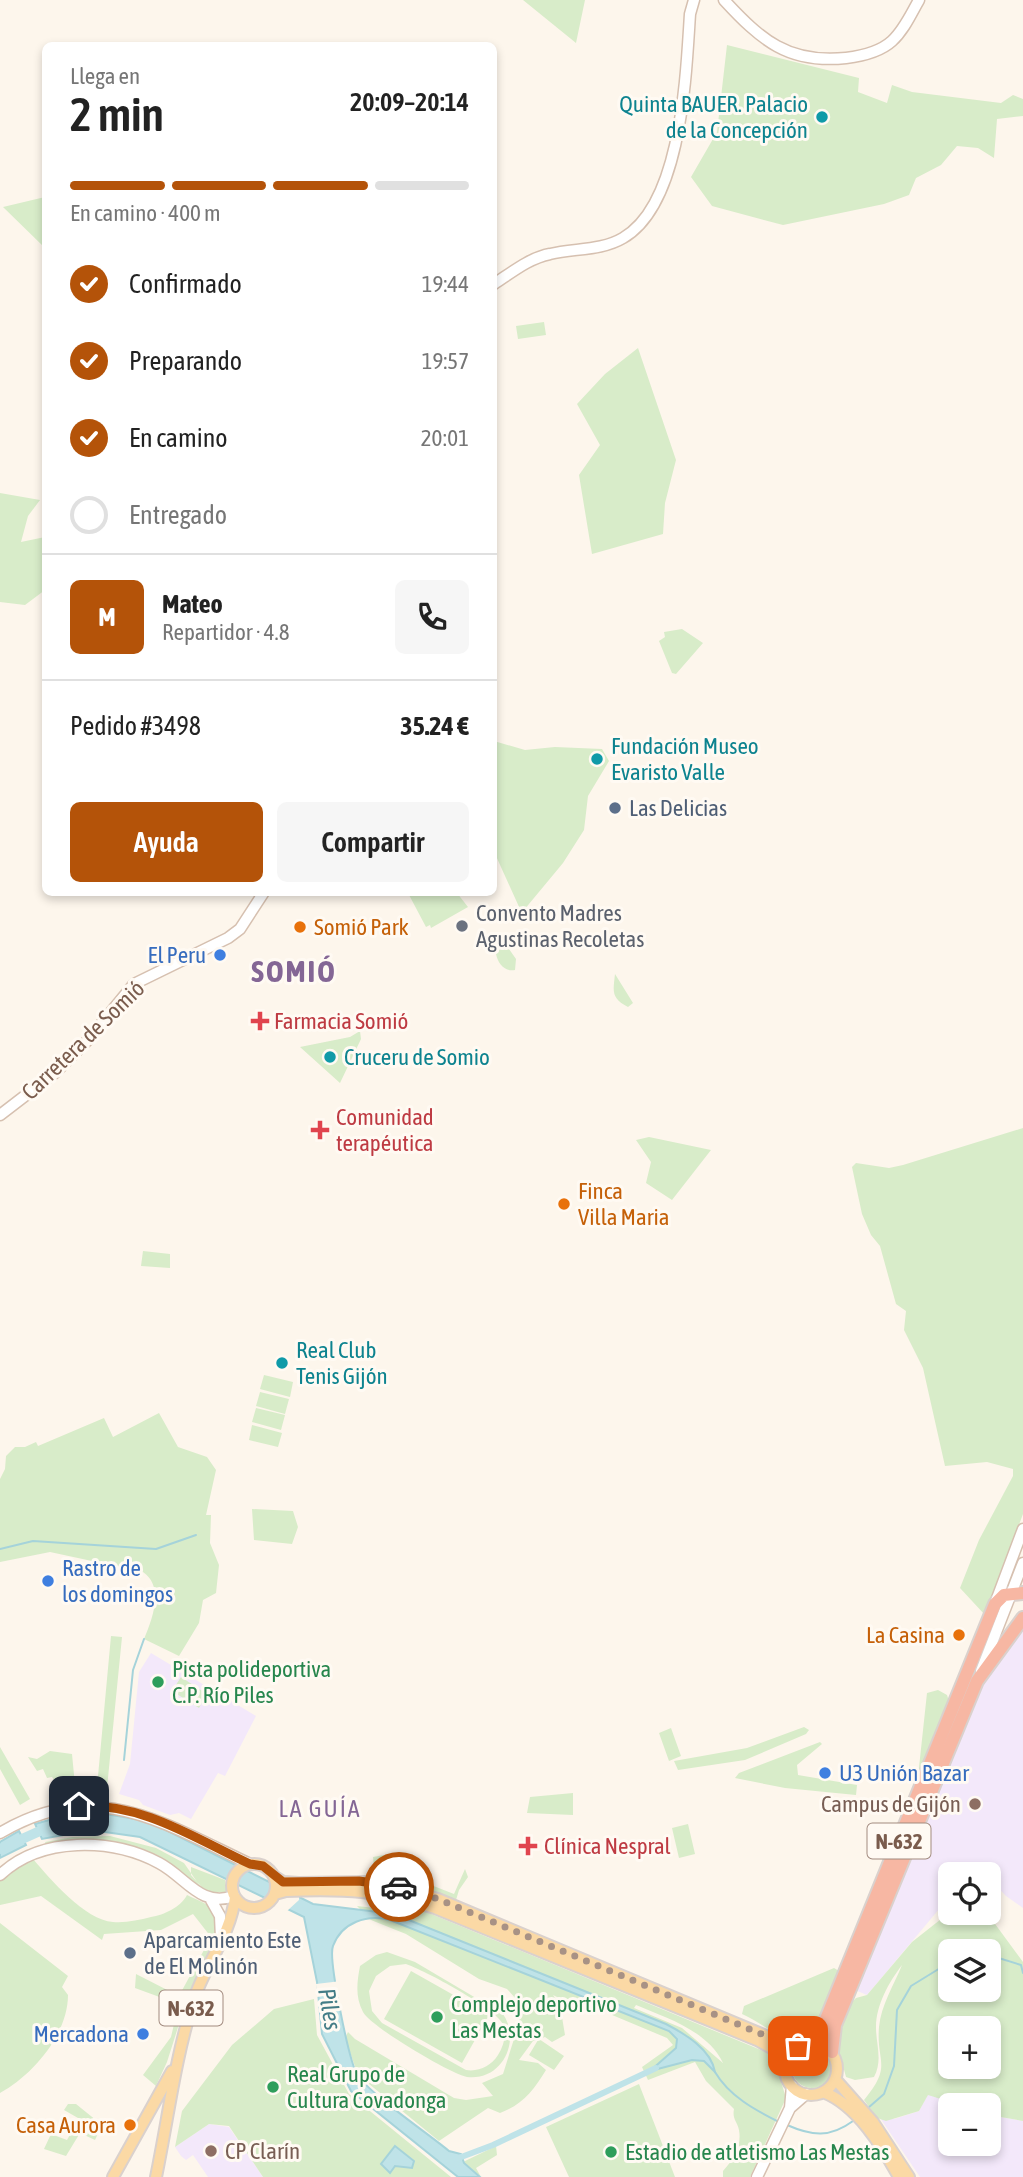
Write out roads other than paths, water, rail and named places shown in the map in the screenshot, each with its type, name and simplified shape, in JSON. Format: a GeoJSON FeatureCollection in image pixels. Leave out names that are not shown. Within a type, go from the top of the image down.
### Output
{"type":"FeatureCollection","features":[{"type":"Feature","properties":{"kind":"highway"},"geometry":{"type":"LineString","coordinates":[[995,1604],[1019,1592]]}},
{"type":"Feature","properties":{"kind":"highway","name":"N-632"},"geometry":{"type":"LineString","coordinates":[[814,2042],[822,2029],[995,1604]]}},
{"type":"Feature","properties":{"kind":"highway","name":"N-632"},"geometry":{"type":"LineString","coordinates":[[832,2052],[835,2025],[977,1681],[1023,1618]]}},
{"type":"Feature","properties":{"kind":"main road"},"geometry":{"type":"LineString","coordinates":[[247,1865],[263,1866],[275,1885],[299,1891],[382,1893],[435,1909],[757,2040],[775,2050],[786,2062]]}},
{"type":"Feature","properties":{"kind":"main road","name":"N-632"},"geometry":{"type":"LineString","coordinates":[[230,1924],[234,1877],[247,1865]]}},
{"type":"Feature","properties":{"kind":"main road"},"geometry":{"type":"LineString","coordinates":[[275,1885],[283,1882],[299,1884],[371,1881],[438,1899],[760,2031],[783,2043],[798,2046],[814,2042],[832,2052]]}},
{"type":"Feature","properties":{"kind":"main road","name":"N-632"},"geometry":{"type":"LineString","coordinates":[[156,2177],[178,2059],[193,2001],[230,1924],[238,1914],[266,1905],[275,1885]]}},
{"type":"Feature","properties":{"kind":"main road"},"geometry":{"type":"LineString","coordinates":[[234,1894],[250,1908]]}},
{"type":"Feature","properties":{"kind":"main road"},"geometry":{"type":"LineString","coordinates":[[798,2046],[786,2062],[786,2077],[792,2086],[806,2094],[823,2092],[849,2102]]}},
{"type":"Feature","properties":{"kind":"main road","name":"N-632"},"geometry":{"type":"LineString","coordinates":[[832,2052],[837,2065],[835,2079]]}},
{"type":"Feature","properties":{"kind":"main road"},"geometry":{"type":"LineString","coordinates":[[113,2177],[178,2059]]}},
{"type":"Feature","properties":{"kind":"main road"},"geometry":{"type":"LineString","coordinates":[[823,2092],[835,2079],[849,2102],[909,2177]]}},
{"type":"Feature","properties":{"kind":"main road"},"geometry":{"type":"LineString","coordinates":[[159,2096],[170,2112]]}},
{"type":"Feature","properties":{"kind":"main road"},"geometry":{"type":"LineString","coordinates":[[870,2125],[899,2177]]}},
{"type":"Feature","properties":{"kind":"street"},"geometry":{"type":"LineString","coordinates":[[497,282],[535,259],[603,246],[623,238],[649,213],[658,197],[681,118],[690,13],[694,0]]}},
{"type":"Feature","properties":{"kind":"street"},"geometry":{"type":"LineString","coordinates":[[724,0],[748,27],[785,52],[804,58],[838,58],[858,56],[890,43],[901,31],[919,0]]}},
{"type":"Feature","properties":{"kind":"street","name":"Carretera de Somió"},"geometry":{"type":"LineString","coordinates":[[0,1115],[56,1072],[88,1040],[134,985],[228,938],[240,929],[261,896]]}},
{"type":"Feature","properties":{"kind":"street"},"geometry":{"type":"LineString","coordinates":[[995,1604],[1023,1530]]}},
{"type":"Feature","properties":{"kind":"street"},"geometry":{"type":"LineString","coordinates":[[977,1681],[994,1638],[1019,1592],[1018,1575],[1023,1563]]}},
{"type":"Feature","properties":{"kind":"street"},"geometry":{"type":"LineString","coordinates":[[0,1833],[16,1824],[62,1808],[94,1805],[126,1808],[151,1816],[247,1865]]}},
{"type":"Feature","properties":{"kind":"street"},"geometry":{"type":"LineString","coordinates":[[0,1875],[16,1863],[45,1852],[104,1845],[122,1848],[169,1869],[196,1893],[211,1900],[220,1916],[220,1941]]}},
{"type":"Feature","properties":{"kind":"street"},"geometry":{"type":"LineString","coordinates":[[211,1900],[234,1894]]}},
{"type":"Feature","properties":{"kind":"street"},"geometry":{"type":"LineString","coordinates":[[757,2177],[790,2109],[792,2086]]}},
{"type":"Feature","properties":{"kind":"street"},"geometry":{"type":"LineString","coordinates":[[790,2109],[806,2094]]}},
{"type":"Feature","properties":{"kind":"water","name":"Piles"},"geometry":{"type":"Polygon","coordinates":[[[99,1813],[148,1821],[313,1904],[394,1914],[666,2024],[703,2049],[715,2072],[704,2061],[692,2060],[650,2071],[676,2048],[677,2039],[669,2031],[390,1920],[373,1918],[356,1922],[342,1931],[333,1946],[332,1954],[340,2011],[354,2067],[358,2076],[376,2094],[449,2151],[461,2154],[464,2163],[480,2177],[458,2177],[351,2091],[322,2034],[317,1982],[304,1917],[140,1837],[91,1830],[42,1839],[35,1824],[67,1815],[99,1813]]]}},
{"type":"Feature","properties":{"kind":"water"},"geometry":{"type":"Polygon","coordinates":[[[19,1831],[26,1845],[0,1858],[0,1842],[19,1831]]]}},
{"type":"Feature","properties":{"kind":"water"},"geometry":{"type":"Polygon","coordinates":[[[395,2146],[414,2161],[412,2168],[395,2166],[390,2173],[381,2164],[395,2146]]]}},
{"type":"Feature","properties":{"kind":"waterway"},"geometry":{"type":"LineString","coordinates":[[0,1549],[33,1541],[156,1549],[196,1535]]}},
{"type":"Feature","properties":{"kind":"waterway"},"geometry":{"type":"LineString","coordinates":[[124,1760],[133,1670],[144,1639]]}},
{"type":"Feature","properties":{"kind":"waterway"},"geometry":{"type":"LineString","coordinates":[[0,1849],[51,1826]]}},
{"type":"Feature","properties":{"kind":"waterway"},"geometry":{"type":"LineString","coordinates":[[1001,1959],[1021,1965],[1023,1973]]}},
{"type":"Feature","properties":{"kind":"waterway"},"geometry":{"type":"LineString","coordinates":[[868,2108],[884,2094],[894,2066],[897,2010],[911,1986],[938,1969]]}},
{"type":"Feature","properties":{"kind":"waterway"},"geometry":{"type":"LineString","coordinates":[[456,2159],[493,2145],[656,2068]]}},
{"type":"Feature","properties":{"kind":"waterway"},"geometry":{"type":"LineString","coordinates":[[715,2072],[735,2095],[779,2122]]}},
{"type":"Feature","properties":{"kind":"waterway"},"geometry":{"type":"LineString","coordinates":[[787,2125],[821,2134],[845,2127],[853,2121]]}},
{"type":"Feature","properties":{"kind":"place","name":"Quinta BAUER. Palacio de la Concepción"},"geometry":{"type":"Point","coordinates":[822,117]}},
{"type":"Feature","properties":{"kind":"place","name":"Fundación Museo Evaristo Valle"},"geometry":{"type":"Point","coordinates":[597,759]}},
{"type":"Feature","properties":{"kind":"place","name":"Las Delicias"},"geometry":{"type":"Point","coordinates":[615,808]}},
{"type":"Feature","properties":{"kind":"place","name":"Convento Madres Agustinas Recoletas"},"geometry":{"type":"Point","coordinates":[462,926]}},
{"type":"Feature","properties":{"kind":"place","name":"Somió Park"},"geometry":{"type":"Point","coordinates":[300,927]}},
{"type":"Feature","properties":{"kind":"place","name":"El Peru"},"geometry":{"type":"Point","coordinates":[220,955]}},
{"type":"Feature","properties":{"kind":"place","name":"Farmacia Somió"},"geometry":{"type":"Point","coordinates":[260,1021]}},
{"type":"Feature","properties":{"kind":"place","name":"Cruceru de Somio"},"geometry":{"type":"Point","coordinates":[330,1057]}},
{"type":"Feature","properties":{"kind":"place","name":"Comunidad terapéutica"},"geometry":{"type":"Point","coordinates":[320,1130]}},
{"type":"Feature","properties":{"kind":"place","name":"Finca Villa Maria"},"geometry":{"type":"Point","coordinates":[564,1204]}},
{"type":"Feature","properties":{"kind":"place","name":"Real Club Tenis Gijón"},"geometry":{"type":"Point","coordinates":[282,1363]}},
{"type":"Feature","properties":{"kind":"place","name":"Rastro de los domingos"},"geometry":{"type":"Point","coordinates":[48,1581]}},
{"type":"Feature","properties":{"kind":"place","name":"La Casina"},"geometry":{"type":"Point","coordinates":[959,1635]}},
{"type":"Feature","properties":{"kind":"place","name":"Pista polideportiva C.P. Río Piles"},"geometry":{"type":"Point","coordinates":[158,1682]}},
{"type":"Feature","properties":{"kind":"place","name":"U3 Unión Bazar"},"geometry":{"type":"Point","coordinates":[825,1773]}},
{"type":"Feature","properties":{"kind":"place","name":"Campus de Gijón"},"geometry":{"type":"Point","coordinates":[975,1804]}},
{"type":"Feature","properties":{"kind":"place","name":"Clínica Nespral"},"geometry":{"type":"Point","coordinates":[528,1846]}},
{"type":"Feature","properties":{"kind":"place","name":"Aparcamiento Este de El Molinón"},"geometry":{"type":"Point","coordinates":[130,1953]}},
{"type":"Feature","properties":{"kind":"place","name":"Complejo deportivo Las Mestas"},"geometry":{"type":"Point","coordinates":[437,2017]}},
{"type":"Feature","properties":{"kind":"place","name":"Mercadona"},"geometry":{"type":"Point","coordinates":[143,2034]}},
{"type":"Feature","properties":{"kind":"place","name":"Real Grupo de Cultura Covadonga"},"geometry":{"type":"Point","coordinates":[273,2087]}},
{"type":"Feature","properties":{"kind":"place","name":"Casa Aurora"},"geometry":{"type":"Point","coordinates":[130,2125]}},
{"type":"Feature","properties":{"kind":"place","name":"CP Clarín"},"geometry":{"type":"Point","coordinates":[211,2151]}},
{"type":"Feature","properties":{"kind":"place","name":"Estadio de atletismo Las Mestas"},"geometry":{"type":"Point","coordinates":[611,2152]}},
{"type":"Feature","properties":{"kind":"district","name":"SOMIÓ"},"geometry":{"type":"Point","coordinates":[294,971]}},
{"type":"Feature","properties":{"kind":"district","name":"LA GUÍA"},"geometry":{"type":"Point","coordinates":[320,1808]}}]}
